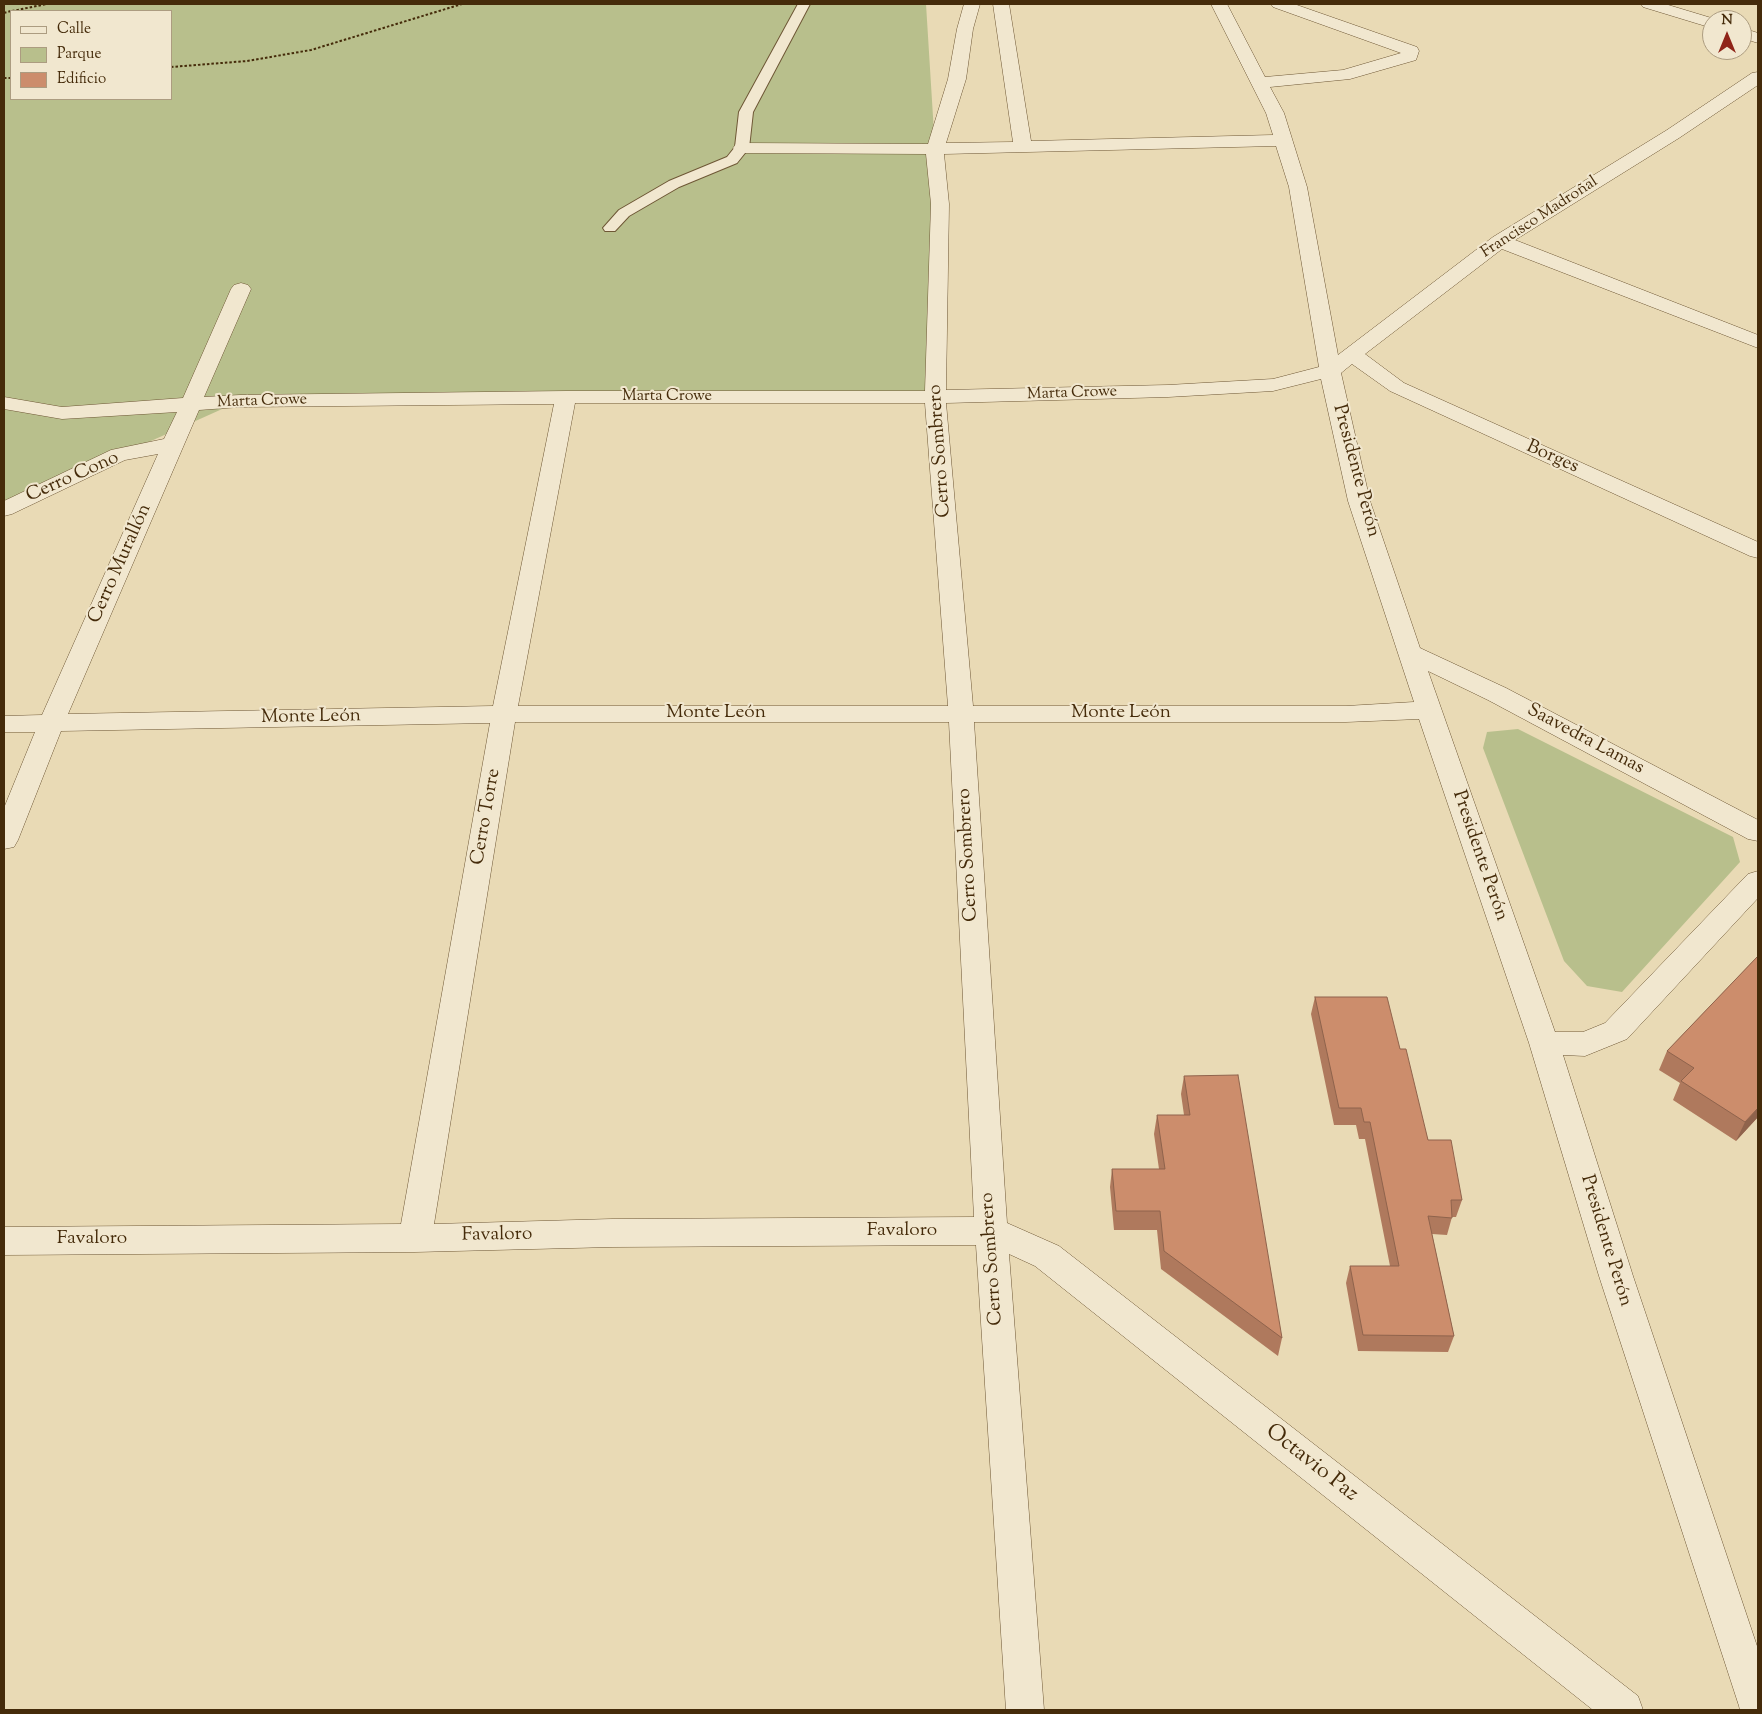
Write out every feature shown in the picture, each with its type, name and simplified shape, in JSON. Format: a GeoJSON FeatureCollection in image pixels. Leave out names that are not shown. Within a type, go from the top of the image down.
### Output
{"type":"FeatureCollection","features":[{"type":"Feature","properties":{"kind":"street","name":"Cerro Sombrero"},"geometry":{"type":"LineString","coordinates":[[972,4],[965,29],[957,79],[936,149],[940,204],[935,397],[961,714],[991,1231],[1025,1710]]}},
{"type":"Feature","properties":{"kind":"street"},"geometry":{"type":"LineString","coordinates":[[1001,4],[1023,147]]}},
{"type":"Feature","properties":{"kind":"street","name":"Presidente Perón"},"geometry":{"type":"LineString","coordinates":[[1219,4],[1275,113],[1298,187],[1309,243],[1340,363],[1360,501],[1409,652],[1544,1043],[1616,1276],[1758,1706]]}},
{"type":"Feature","properties":{"kind":"street"},"geometry":{"type":"LineString","coordinates":[[1259,83],[1344,75],[1410,56],[1411,51],[1279,4]]}},
{"type":"Feature","properties":{"kind":"street"},"geometry":{"type":"LineString","coordinates":[[1649,4],[1702,21]]}},
{"type":"Feature","properties":{"kind":"street","name":"Francisco Madroñal"},"geometry":{"type":"LineString","coordinates":[[1340,363],[1500,241],[1673,134],[1758,76]]}},
{"type":"Feature","properties":{"kind":"street"},"geometry":{"type":"LineString","coordinates":[[742,148],[936,149],[1283,140]]}},
{"type":"Feature","properties":{"kind":"street"},"geometry":{"type":"LineString","coordinates":[[1500,241],[1758,342]]}},
{"type":"Feature","properties":{"kind":"street","name":"Cerro Murallón"},"geometry":{"type":"LineString","coordinates":[[4,840],[51,724],[242,289]]}},
{"type":"Feature","properties":{"kind":"street","name":"Marta Crowe"},"geometry":{"type":"LineString","coordinates":[[4,403],[62,413],[240,401],[566,397],[935,397],[1158,391],[1272,385],[1340,363]]}},
{"type":"Feature","properties":{"kind":"street","name":"Borges"},"geometry":{"type":"LineString","coordinates":[[1340,363],[1758,551]]}},
{"type":"Feature","properties":{"kind":"street","name":"Cerro Torre"},"geometry":{"type":"LineString","coordinates":[[415,1238],[504,714],[566,397]]}},
{"type":"Feature","properties":{"kind":"street","name":"Cerro Cono"},"geometry":{"type":"LineString","coordinates":[[4,509],[119,456],[174,444]]}},
{"type":"Feature","properties":{"kind":"street","name":"Saavedra Lamas"},"geometry":{"type":"LineString","coordinates":[[1409,652],[1498,694],[1758,832]]}},
{"type":"Feature","properties":{"kind":"street","name":"Monte León"},"geometry":{"type":"LineString","coordinates":[[4,724],[504,714],[1346,714],[1429,710]]}},
{"type":"Feature","properties":{"kind":"street"},"geometry":{"type":"LineString","coordinates":[[1544,1043],[1585,1044],[1616,1031],[1758,881]]}},
{"type":"Feature","properties":{"kind":"street","name":"Favaloro"},"geometry":{"type":"LineString","coordinates":[[4,1240],[415,1238],[622,1233],[991,1231]]}},
{"type":"Feature","properties":{"kind":"street","name":"Octavio Paz"},"geometry":{"type":"LineString","coordinates":[[991,1231],[1047,1256],[1624,1710]]}},
{"type":"Feature","properties":{"kind":"lane"},"geometry":{"type":"LineString","coordinates":[[610,228],[624,213],[674,184],[732,160],[742,148],[746,112],[804,4]]}},
{"type":"Feature","properties":{"kind":"path"},"geometry":{"type":"LineString","coordinates":[[17,10],[47,4]]}},
{"type":"Feature","properties":{"kind":"path"},"geometry":{"type":"LineString","coordinates":[[172,67],[247,61],[311,50],[462,4]]}},
{"type":"Feature","properties":{"kind":"green space"},"geometry":{"type":"Polygon","coordinates":[[[4,4],[926,4],[935,149],[935,397],[240,401],[4,507],[4,4]]]}},
{"type":"Feature","properties":{"kind":"green space"},"geometry":{"type":"Polygon","coordinates":[[[1518,729],[1733,837],[1740,862],[1622,992],[1587,986],[1564,961],[1483,748],[1487,732],[1518,729]]]}},
{"type":"Feature","properties":{"kind":"building"},"geometry":{"type":"Polygon","coordinates":[[[1758,956],[1758,1108],[1745,1122],[1681,1081],[1694,1068],[1667,1051],[1758,956]]]}},
{"type":"Feature","properties":{"kind":"building"},"geometry":{"type":"Polygon","coordinates":[[[1315,997],[1387,997],[1400,1049],[1406,1049],[1428,1140],[1451,1140],[1462,1200],[1451,1200],[1452,1218],[1428,1216],[1454,1336],[1363,1335],[1350,1266],[1399,1266],[1370,1122],[1364,1122],[1361,1108],[1339,1108],[1315,997]]]}},
{"type":"Feature","properties":{"kind":"building"},"geometry":{"type":"Polygon","coordinates":[[[1238,1075],[1282,1338],[1164,1251],[1160,1211],[1116,1211],[1112,1169],[1165,1169],[1157,1115],[1190,1115],[1184,1076],[1238,1075]]]}}]}
